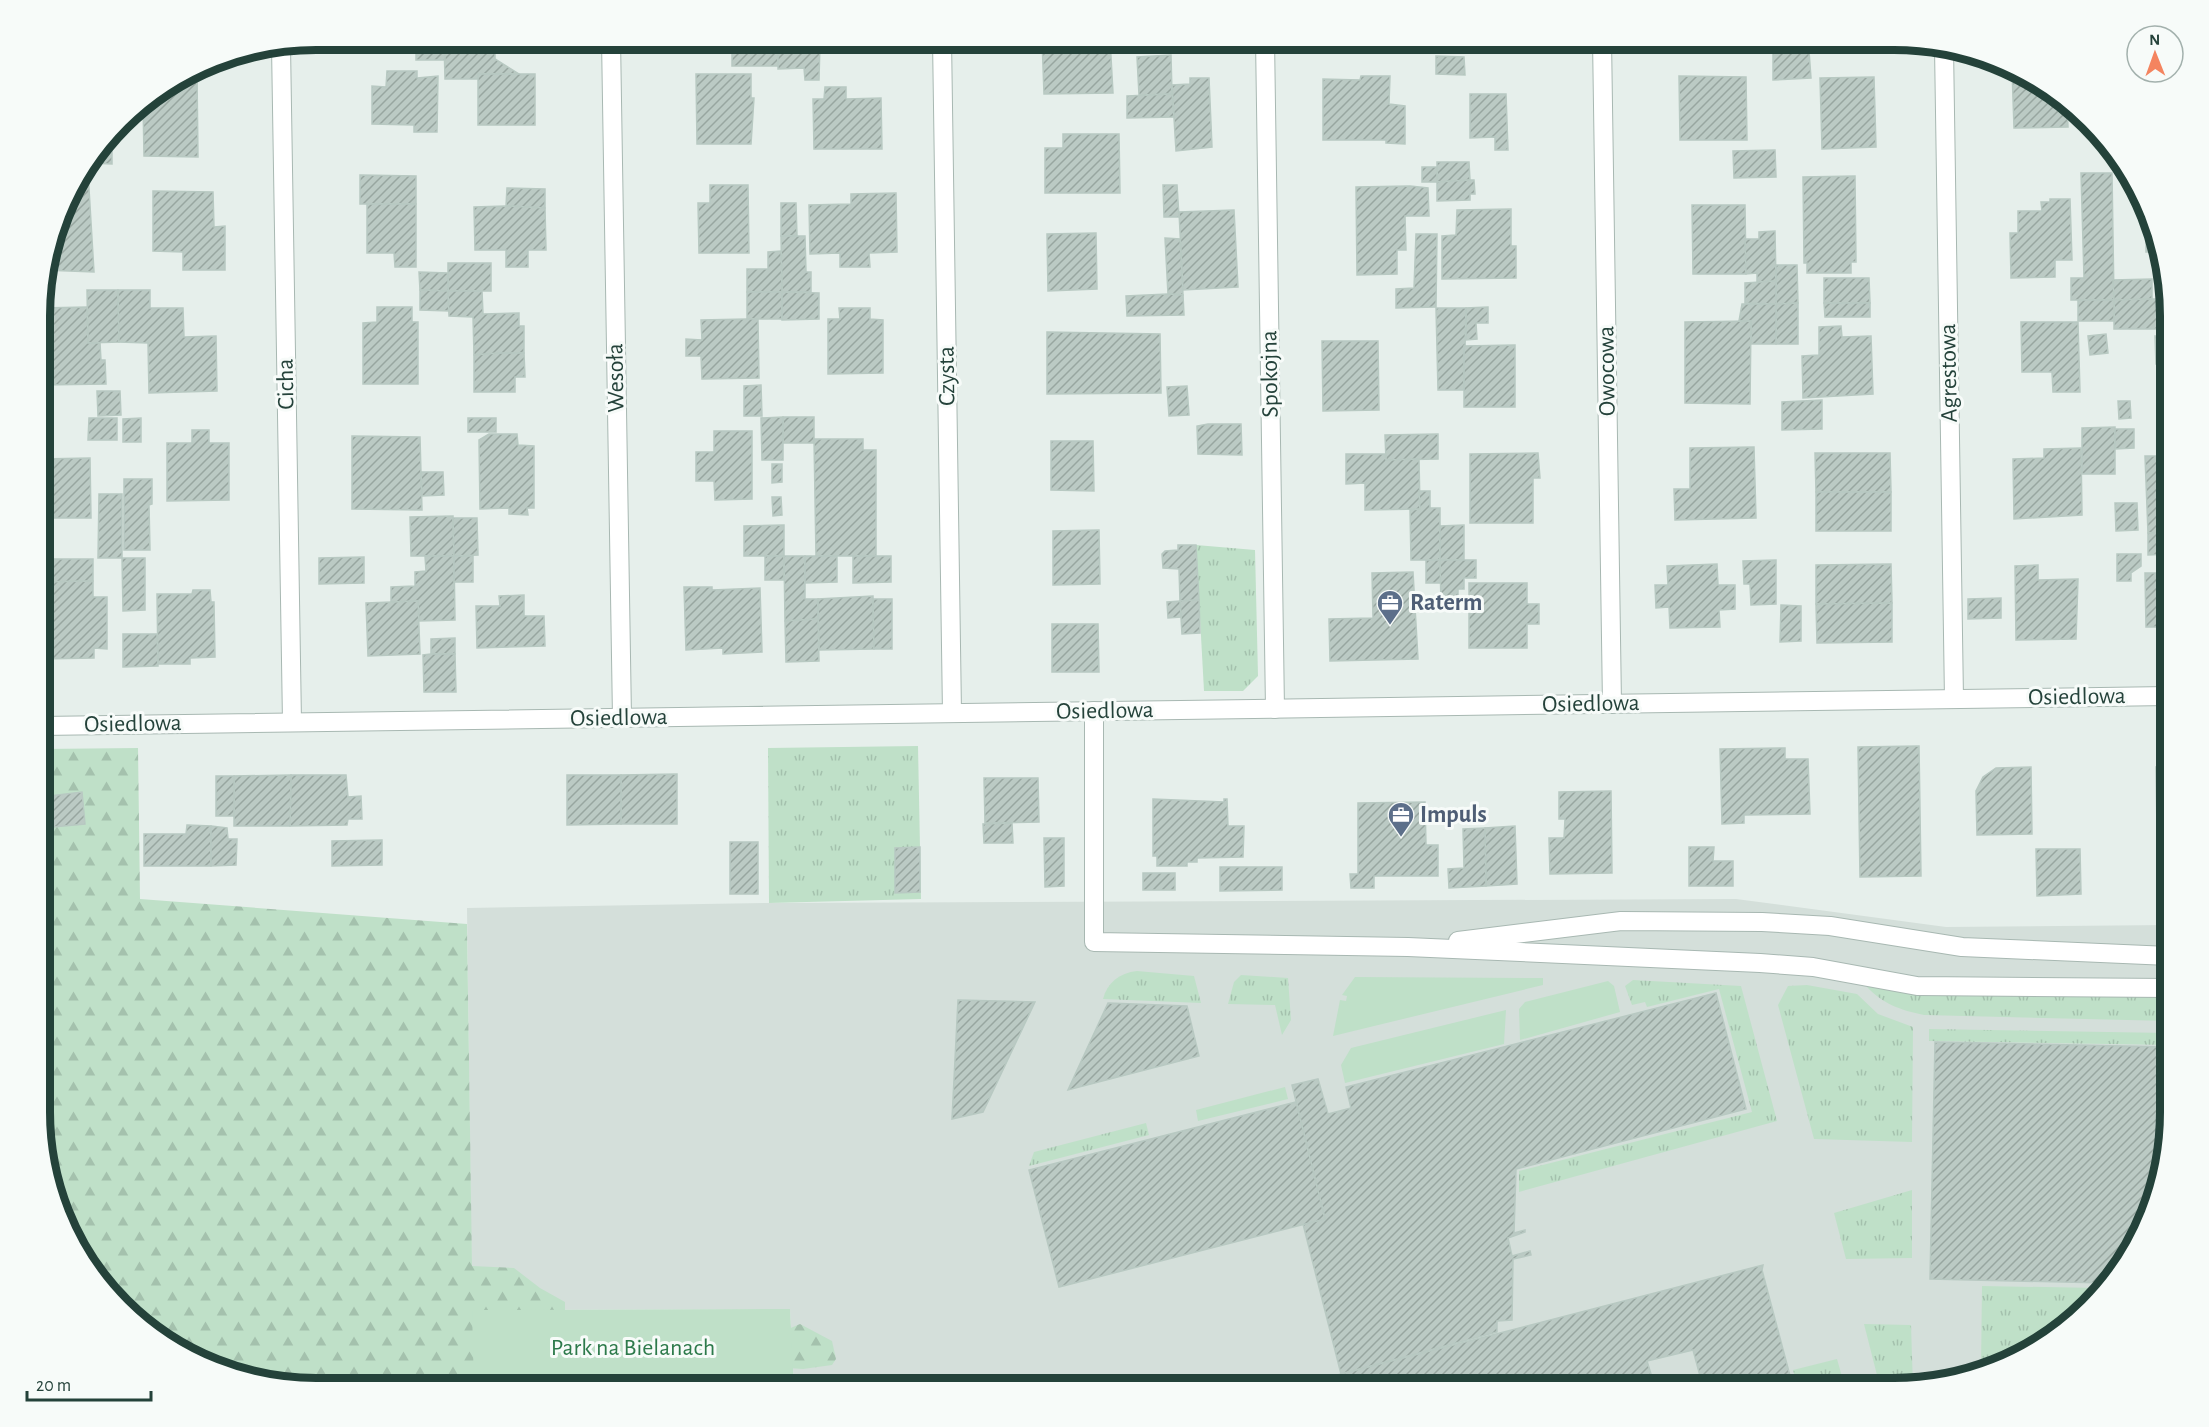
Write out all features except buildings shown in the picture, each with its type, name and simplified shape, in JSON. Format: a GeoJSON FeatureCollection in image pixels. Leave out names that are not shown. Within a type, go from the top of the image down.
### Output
{"type":"FeatureCollection","features":[{"type":"Feature","properties":{"kind":"street","name":"Wesoła"},"geometry":{"type":"LineString","coordinates":[[611,50],[622,717]]}},
{"type":"Feature","properties":{"kind":"street","name":"Czysta"},"geometry":{"type":"LineString","coordinates":[[942,50],[952,713]]}},
{"type":"Feature","properties":{"kind":"street","name":"Spokojna"},"geometry":{"type":"LineString","coordinates":[[1265,50],[1275,709]]}},
{"type":"Feature","properties":{"kind":"street","name":"Owocowa"},"geometry":{"type":"LineString","coordinates":[[1602,50],[1612,704]]}},
{"type":"Feature","properties":{"kind":"street","name":"Cicha"},"geometry":{"type":"LineString","coordinates":[[281,52],[292,722]]}},
{"type":"Feature","properties":{"kind":"street","name":"Agrestowa"},"geometry":{"type":"LineString","coordinates":[[1944,55],[1954,699]]}},
{"type":"Feature","properties":{"kind":"street","name":"Osiedlowa"},"geometry":{"type":"LineString","coordinates":[[50,726],[2160,696]]}},
{"type":"Feature","properties":{"kind":"street"},"geometry":{"type":"LineString","coordinates":[[1094,711],[1094,942],[1408,947],[1813,967],[1917,986],[2160,988]]}},
{"type":"Feature","properties":{"kind":"street"},"geometry":{"type":"LineString","coordinates":[[1408,947],[1621,921],[1750,921],[1830,926],[1962,947],[2160,956]]}},
{"type":"Feature","properties":{"kind":"shaded area"},"geometry":{"type":"Polygon","coordinates":[[[1736,899],[1946,927],[2160,925],[2160,1112],[2154,1164],[2139,1214],[2124,1245],[2105,1274],[2069,1312],[2027,1342],[1996,1357],[1946,1372],[1911,1377],[793,1378],[790,1309],[472,1310],[467,908],[769,903],[1736,899]]]}},
{"type":"Feature","properties":{"kind":"green space"},"geometry":{"type":"Polygon","coordinates":[[[1196,545],[1255,550],[1258,676],[1243,691],[1204,691],[1196,545]]]}},
{"type":"Feature","properties":{"kind":"green space"},"geometry":{"type":"Polygon","coordinates":[[[918,746],[921,899],[769,903],[768,748],[918,746]]]}},
{"type":"Feature","properties":{"kind":"green space"},"geometry":{"type":"Polygon","coordinates":[[[138,748],[140,899],[467,924],[472,1266],[514,1268],[540,1288],[565,1302],[565,1340],[711,1378],[315,1378],[280,1375],[246,1368],[198,1350],[153,1323],[127,1300],[104,1274],[77,1229],[59,1181],[52,1147],[50,1129],[50,749],[138,748]]]}},
{"type":"Feature","properties":{"kind":"green space"},"geometry":{"type":"Polygon","coordinates":[[[1137,971],[1194,976],[1201,1003],[1103,999],[1107,988],[1115,980],[1137,971]]]}},
{"type":"Feature","properties":{"kind":"green space"},"geometry":{"type":"Polygon","coordinates":[[[1241,975],[1288,978],[1291,1020],[1282,1035],[1275,1005],[1228,1004],[1234,982],[1241,975]]]}},
{"type":"Feature","properties":{"kind":"green space"},"geometry":{"type":"Polygon","coordinates":[[[1355,977],[1543,978],[1543,985],[1333,1036],[1340,1000],[1346,1001],[1347,996],[1342,995],[1355,977]]]}},
{"type":"Feature","properties":{"kind":"green space"},"geometry":{"type":"Polygon","coordinates":[[[1633,980],[1741,986],[1777,1121],[1519,1192],[1519,1171],[1752,1112],[1719,989],[1647,1007],[1645,1002],[1632,1005],[1625,986],[1633,980]]]}},
{"type":"Feature","properties":{"kind":"green space"},"geometry":{"type":"Polygon","coordinates":[[[1608,981],[1614,986],[1620,1012],[1520,1040],[1519,1009],[1525,1002],[1608,981]]]}},
{"type":"Feature","properties":{"kind":"green space"},"geometry":{"type":"Polygon","coordinates":[[[1807,985],[1857,994],[1878,1014],[1913,1027],[1912,1142],[1814,1139],[1778,1005],[1788,986],[1807,985]]]}},
{"type":"Feature","properties":{"kind":"green space"},"geometry":{"type":"Polygon","coordinates":[[[1866,986],[1904,993],[1929,994],[2160,997],[2160,1021],[1924,1015],[1892,1005],[1866,986]]]}},
{"type":"Feature","properties":{"kind":"green space"},"geometry":{"type":"Polygon","coordinates":[[[1506,1010],[1504,1044],[1345,1083],[1341,1065],[1351,1048],[1506,1010]]]}},
{"type":"Feature","properties":{"kind":"green space"},"geometry":{"type":"Polygon","coordinates":[[[1929,1029],[2160,1033],[2160,1045],[1929,1041],[1929,1029]]]}},
{"type":"Feature","properties":{"kind":"green space"},"geometry":{"type":"Polygon","coordinates":[[[1285,1087],[1288,1099],[1198,1121],[1196,1110],[1285,1087]]]}},
{"type":"Feature","properties":{"kind":"green space"},"geometry":{"type":"Polygon","coordinates":[[[1146,1123],[1149,1135],[1029,1166],[1034,1152],[1146,1123]]]}},
{"type":"Feature","properties":{"kind":"green space"},"geometry":{"type":"Polygon","coordinates":[[[1912,1190],[1912,1258],[1846,1259],[1834,1213],[1912,1190]]]}},
{"type":"Feature","properties":{"kind":"green space"},"geometry":{"type":"Polygon","coordinates":[[[1982,1286],[2093,1288],[2069,1312],[2041,1333],[2011,1350],[1981,1362],[1982,1286]]]}},
{"type":"Feature","properties":{"kind":"green space","name":"Park na Bielanach"},"geometry":{"type":"Polygon","coordinates":[[[790,1309],[793,1378],[474,1378],[472,1310],[790,1309]]]}},
{"type":"Feature","properties":{"kind":"green space"},"geometry":{"type":"Polygon","coordinates":[[[800,1324],[832,1341],[836,1359],[832,1365],[803,1369],[757,1366],[779,1333],[800,1324]]]}},
{"type":"Feature","properties":{"kind":"green space"},"geometry":{"type":"Polygon","coordinates":[[[1864,1324],[1911,1325],[1913,1377],[1878,1378],[1864,1324]]]}},
{"type":"Feature","properties":{"kind":"green space"},"geometry":{"type":"Polygon","coordinates":[[[1837,1359],[1842,1378],[1795,1378],[1793,1370],[1837,1359]]]}},
{"type":"Feature","properties":{"kind":"place","name":"Raterm"},"geometry":{"type":"Point","coordinates":[1390,626]}},
{"type":"Feature","properties":{"kind":"place","name":"Impuls"},"geometry":{"type":"Point","coordinates":[1401,838]}}]}
